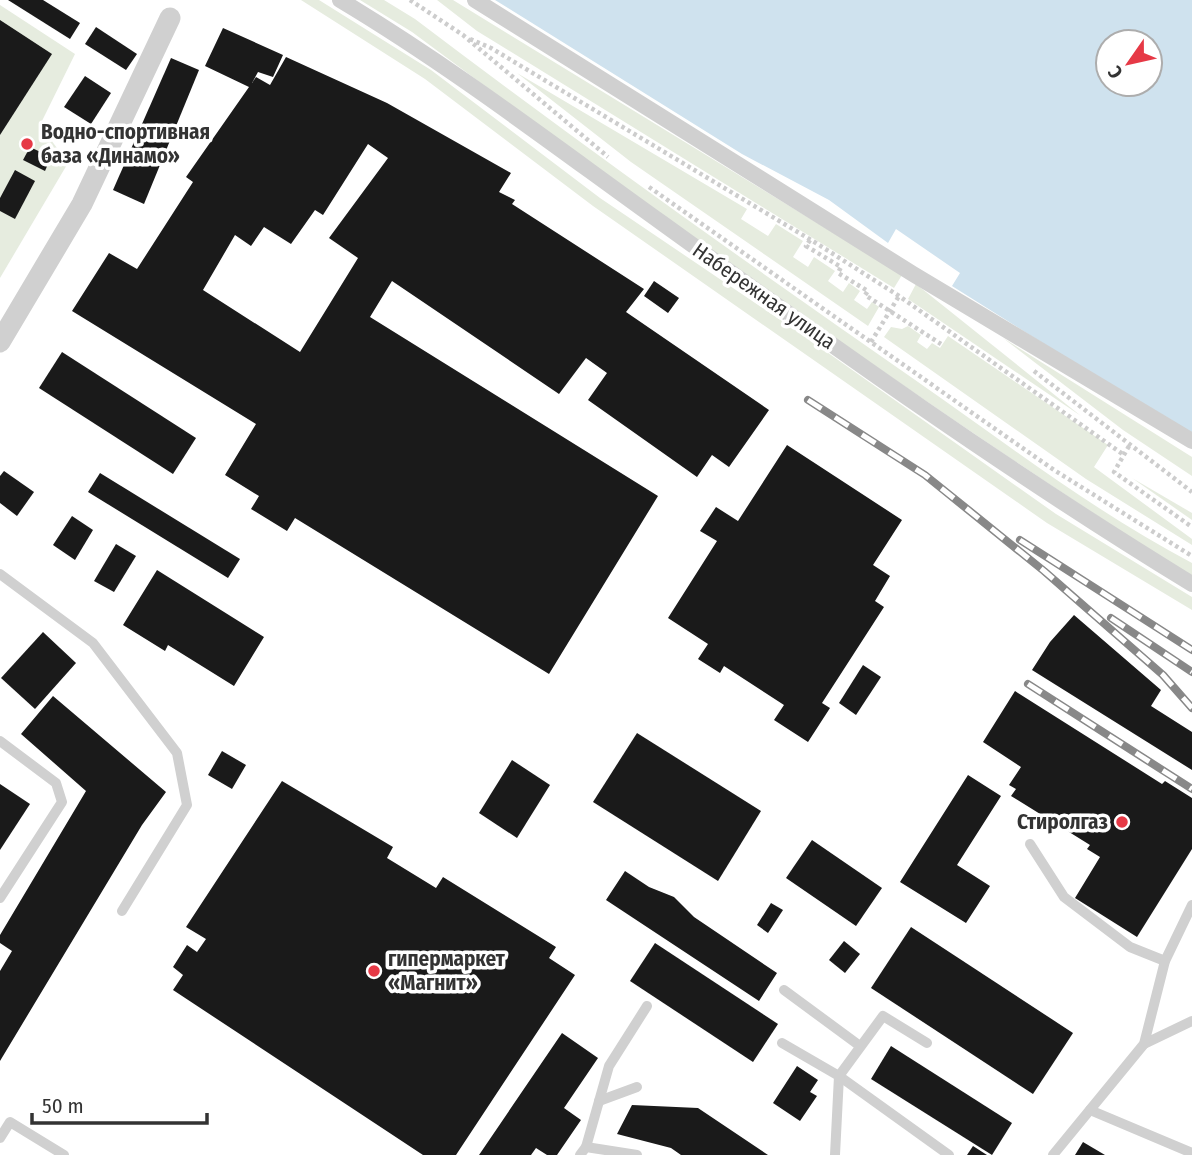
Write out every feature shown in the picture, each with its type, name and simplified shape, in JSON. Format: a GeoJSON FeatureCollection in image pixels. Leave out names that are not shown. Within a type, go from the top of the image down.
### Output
{"type":"FeatureCollection","features":[{"type":"Feature","properties":{"kind":"street","name":"Набережная улица"},"geometry":{"type":"LineString","coordinates":[[340,0],[438,62],[817,334],[1131,547],[1192,584]]}},
{"type":"Feature","properties":{"kind":"street"},"geometry":{"type":"LineString","coordinates":[[475,0],[913,274],[1192,440]]}},
{"type":"Feature","properties":{"kind":"street"},"geometry":{"type":"LineString","coordinates":[[0,342],[82,204],[170,18]]}},
{"type":"Feature","properties":{"kind":"lane"},"geometry":{"type":"LineString","coordinates":[[0,573],[93,643],[177,753],[187,805],[122,911]]}},
{"type":"Feature","properties":{"kind":"lane"},"geometry":{"type":"LineString","coordinates":[[0,741],[56,783],[62,802],[0,898]]}},
{"type":"Feature","properties":{"kind":"lane"},"geometry":{"type":"LineString","coordinates":[[1030,844],[1064,897],[1130,947],[1166,961]]}},
{"type":"Feature","properties":{"kind":"lane"},"geometry":{"type":"LineString","coordinates":[[1053,1155],[1144,1044],[1166,961],[1192,905]]}},
{"type":"Feature","properties":{"kind":"lane"},"geometry":{"type":"LineString","coordinates":[[784,989],[860,1046]]}},
{"type":"Feature","properties":{"kind":"lane"},"geometry":{"type":"LineString","coordinates":[[637,1155],[583,1151],[609,1066],[647,1006]]}},
{"type":"Feature","properties":{"kind":"lane"},"geometry":{"type":"LineString","coordinates":[[835,1155],[839,1076],[883,1016],[928,1043]]}},
{"type":"Feature","properties":{"kind":"lane"},"geometry":{"type":"LineString","coordinates":[[1144,1044],[1192,1021]]}},
{"type":"Feature","properties":{"kind":"lane"},"geometry":{"type":"LineString","coordinates":[[782,1043],[839,1076],[949,1155]]}},
{"type":"Feature","properties":{"kind":"lane"},"geometry":{"type":"LineString","coordinates":[[599,1101],[637,1087]]}},
{"type":"Feature","properties":{"kind":"lane"},"geometry":{"type":"LineString","coordinates":[[1090,1110],[1192,1153]]}},
{"type":"Feature","properties":{"kind":"lane"},"geometry":{"type":"LineString","coordinates":[[0,1138],[10,1122],[64,1155]]}},
{"type":"Feature","properties":{"kind":"path"},"geometry":{"type":"LineString","coordinates":[[410,0],[463,36],[616,164]]}},
{"type":"Feature","properties":{"kind":"path"},"geometry":{"type":"LineString","coordinates":[[463,36],[491,48],[899,296],[1124,455]]}},
{"type":"Feature","properties":{"kind":"path"},"geometry":{"type":"LineString","coordinates":[[638,179],[1054,470],[1192,556]]}},
{"type":"Feature","properties":{"kind":"path"},"geometry":{"type":"LineString","coordinates":[[810,240],[806,246],[841,267],[838,273],[868,291],[865,295],[941,344]]}},
{"type":"Feature","properties":{"kind":"path"},"geometry":{"type":"LineString","coordinates":[[871,342],[899,296]]}},
{"type":"Feature","properties":{"kind":"path"},"geometry":{"type":"LineString","coordinates":[[1025,365],[1192,492]]}},
{"type":"Feature","properties":{"kind":"path"},"geometry":{"type":"LineString","coordinates":[[1129,446],[1114,472],[1192,527]]}},
{"type":"Feature","properties":{"kind":"shaded area"},"geometry":{"type":"Polygon","coordinates":[[[301,0],[319,0],[431,70],[600,198],[807,338],[1056,514],[1192,597],[1192,610],[1047,523],[593,206],[425,79],[301,0]]]}},
{"type":"Feature","properties":{"kind":"shaded area"},"geometry":{"type":"Polygon","coordinates":[[[360,0],[384,0],[415,19],[665,203],[1018,453],[1086,500],[1192,563],[1192,577],[894,379],[603,173],[412,32],[360,0]]]}},
{"type":"Feature","properties":{"kind":"shaded area"},"geometry":{"type":"Polygon","coordinates":[[[437,0],[453,0],[902,275],[894,288],[477,31],[437,0]]]}},
{"type":"Feature","properties":{"kind":"shaded area","name":"Водно-спортивная база «Динамо»"},"geometry":{"type":"Polygon","coordinates":[[[0,5],[75,54],[40,125],[68,163],[0,278],[0,5]]]}},
{"type":"Feature","properties":{"kind":"shaded area"},"geometry":{"type":"Polygon","coordinates":[[[517,73],[747,209],[741,219],[768,236],[776,224],[803,241],[793,257],[808,267],[814,257],[835,271],[828,281],[843,292],[849,283],[860,291],[854,300],[867,309],[872,302],[879,307],[868,326],[631,162],[517,73]]]}},
{"type":"Feature","properties":{"kind":"shaded area"},"geometry":{"type":"Polygon","coordinates":[[[916,284],[1081,416],[908,299],[916,284]]]}},
{"type":"Feature","properties":{"kind":"shaded area"},"geometry":{"type":"Polygon","coordinates":[[[908,326],[921,335],[917,342],[927,349],[932,343],[940,348],[948,336],[1108,445],[1094,467],[1192,539],[1192,545],[1086,479],[884,337],[891,327],[902,329],[908,326]]]}},
{"type":"Feature","properties":{"kind":"shaded area"},"geometry":{"type":"Polygon","coordinates":[[[1003,338],[1192,457],[1192,476],[1123,430],[1003,338]]]}},
{"type":"Feature","properties":{"kind":"shaded area"},"geometry":{"type":"Polygon","coordinates":[[[1132,478],[1192,513],[1192,520],[1132,478]]]}},
{"type":"Feature","properties":{"kind":"water"},"geometry":{"type":"Polygon","coordinates":[[[495,0],[1192,0],[1192,437],[952,286],[960,273],[896,229],[888,243],[829,200],[742,154],[495,0]]]}},
{"type":"Feature","properties":{"kind":"building"},"geometry":{"type":"Polygon","coordinates":[[[8,0],[43,0],[80,23],[70,39],[8,0]]]}},
{"type":"Feature","properties":{"kind":"building"},"geometry":{"type":"Polygon","coordinates":[[[0,20],[52,54],[0,135],[0,20]]]}},
{"type":"Feature","properties":{"kind":"building"},"geometry":{"type":"Polygon","coordinates":[[[96,27],[137,54],[126,70],[85,44],[96,27]]]}},
{"type":"Feature","properties":{"kind":"building"},"geometry":{"type":"Polygon","coordinates":[[[223,28],[283,55],[273,77],[258,72],[252,83],[256,77],[270,85],[286,57],[387,103],[511,173],[499,192],[515,200],[512,204],[644,289],[626,312],[769,410],[729,467],[712,455],[697,477],[588,400],[607,373],[586,358],[559,394],[392,281],[370,317],[658,496],[549,674],[295,518],[287,531],[251,509],[259,496],[225,475],[256,424],[72,311],[109,253],[137,269],[193,182],[186,177],[249,87],[205,66],[223,28]],[[368,144],[323,215],[315,210],[291,244],[264,227],[251,246],[235,235],[203,290],[300,352],[358,258],[329,238],[388,158],[368,144]]]}},
{"type":"Feature","properties":{"kind":"building"},"geometry":{"type":"Polygon","coordinates":[[[171,58],[199,70],[144,204],[113,190],[171,58]]]}},
{"type":"Feature","properties":{"kind":"building"},"geometry":{"type":"Polygon","coordinates":[[[85,76],[111,93],[91,124],[64,107],[85,76]]]}},
{"type":"Feature","properties":{"kind":"building"},"geometry":{"type":"Polygon","coordinates":[[[30,147],[51,157],[45,171],[23,160],[30,147]]]}},
{"type":"Feature","properties":{"kind":"building"},"geometry":{"type":"Polygon","coordinates":[[[15,170],[35,181],[15,219],[0,211],[0,198],[15,170]]]}},
{"type":"Feature","properties":{"kind":"building"},"geometry":{"type":"Polygon","coordinates":[[[654,281],[679,298],[668,313],[644,296],[654,281]]]}},
{"type":"Feature","properties":{"kind":"building"},"geometry":{"type":"Polygon","coordinates":[[[62,352],[196,438],[173,474],[39,388],[62,352]]]}},
{"type":"Feature","properties":{"kind":"building"},"geometry":{"type":"Polygon","coordinates":[[[787,445],[902,520],[873,565],[890,576],[875,601],[884,607],[822,703],[830,708],[808,742],[774,720],[784,705],[724,666],[720,673],[698,659],[708,644],[668,618],[717,541],[700,531],[716,507],[738,521],[787,445]]]}},
{"type":"Feature","properties":{"kind":"building"},"geometry":{"type":"Polygon","coordinates":[[[4,471],[34,492],[17,516],[0,503],[0,476],[4,471]]]}},
{"type":"Feature","properties":{"kind":"building"},"geometry":{"type":"Polygon","coordinates":[[[100,473],[240,559],[228,578],[88,492],[100,473]]]}},
{"type":"Feature","properties":{"kind":"building"},"geometry":{"type":"Polygon","coordinates":[[[72,516],[93,530],[75,560],[53,545],[72,516]]]}},
{"type":"Feature","properties":{"kind":"building"},"geometry":{"type":"Polygon","coordinates":[[[116,544],[136,556],[114,592],[94,581],[116,544]]]}},
{"type":"Feature","properties":{"kind":"building"},"geometry":{"type":"Polygon","coordinates":[[[157,570],[264,637],[234,686],[168,645],[165,651],[123,625],[157,570]]]}},
{"type":"Feature","properties":{"kind":"building"},"geometry":{"type":"Polygon","coordinates":[[[1074,615],[1161,690],[1151,706],[1192,732],[1192,770],[1032,670],[1050,642],[1074,615]]]}},
{"type":"Feature","properties":{"kind":"building"},"geometry":{"type":"Polygon","coordinates":[[[43,632],[76,663],[35,709],[1,678],[43,632]]]}},
{"type":"Feature","properties":{"kind":"building"},"geometry":{"type":"Polygon","coordinates":[[[863,665],[881,677],[856,715],[839,703],[863,665]]]}},
{"type":"Feature","properties":{"kind":"building","name":"Стиролгаз"},"geometry":{"type":"Polygon","coordinates":[[[1015,691],[1162,784],[1165,781],[1192,798],[1192,849],[1137,937],[1075,898],[1100,857],[1087,849],[1090,845],[1011,796],[1016,789],[1009,785],[1021,767],[983,742],[1015,691]]]}},
{"type":"Feature","properties":{"kind":"building"},"geometry":{"type":"Polygon","coordinates":[[[53,696],[166,792],[142,825],[0,1061],[0,971],[12,951],[0,943],[0,935],[86,791],[21,734],[53,696]]]}},
{"type":"Feature","properties":{"kind":"building"},"geometry":{"type":"Polygon","coordinates":[[[637,733],[761,811],[718,881],[593,802],[637,733]]]}},
{"type":"Feature","properties":{"kind":"building"},"geometry":{"type":"Polygon","coordinates":[[[222,751],[246,765],[232,789],[208,775],[222,751]]]}},
{"type":"Feature","properties":{"kind":"building"},"geometry":{"type":"Polygon","coordinates":[[[512,760],[550,785],[517,838],[479,813],[512,760]]]}},
{"type":"Feature","properties":{"kind":"building"},"geometry":{"type":"Polygon","coordinates":[[[968,775],[1001,796],[957,865],[990,886],[966,923],[900,882],[968,775]]]}},
{"type":"Feature","properties":{"kind":"building","name":"гипермаркет «Магнит»"},"geometry":{"type":"Polygon","coordinates":[[[282,781],[393,847],[387,858],[436,888],[443,877],[556,947],[549,958],[575,975],[456,1155],[423,1155],[173,990],[183,975],[173,967],[187,945],[197,952],[206,939],[186,927],[282,781]]]}},
{"type":"Feature","properties":{"kind":"building"},"geometry":{"type":"Polygon","coordinates":[[[0,784],[30,804],[0,850],[0,784]]]}},
{"type":"Feature","properties":{"kind":"building"},"geometry":{"type":"Polygon","coordinates":[[[812,840],[882,888],[856,926],[786,878],[812,840]]]}},
{"type":"Feature","properties":{"kind":"building"},"geometry":{"type":"Polygon","coordinates":[[[625,871],[649,887],[674,897],[694,917],[777,973],[759,1001],[606,900],[625,871]]]}},
{"type":"Feature","properties":{"kind":"building"},"geometry":{"type":"Polygon","coordinates":[[[771,903],[783,910],[768,933],[757,925],[771,903]]]}},
{"type":"Feature","properties":{"kind":"building"},"geometry":{"type":"Polygon","coordinates":[[[911,927],[1073,1033],[1033,1094],[871,988],[911,927]]]}},
{"type":"Feature","properties":{"kind":"building"},"geometry":{"type":"Polygon","coordinates":[[[844,941],[860,954],[845,973],[829,960],[844,941]]]}},
{"type":"Feature","properties":{"kind":"building"},"geometry":{"type":"Polygon","coordinates":[[[655,943],[778,1024],[753,1062],[630,981],[655,943]]]}},
{"type":"Feature","properties":{"kind":"building"},"geometry":{"type":"Polygon","coordinates":[[[562,1033],[598,1058],[564,1108],[581,1120],[557,1155],[547,1155],[536,1148],[531,1155],[479,1155],[562,1033]]]}},
{"type":"Feature","properties":{"kind":"building"},"geometry":{"type":"Polygon","coordinates":[[[891,1046],[1012,1123],[992,1155],[871,1079],[891,1046]]]}},
{"type":"Feature","properties":{"kind":"building"},"geometry":{"type":"Polygon","coordinates":[[[797,1066],[818,1080],[810,1092],[817,1096],[800,1121],[773,1103],[797,1066]]]}},
{"type":"Feature","properties":{"kind":"building"},"geometry":{"type":"Polygon","coordinates":[[[632,1105],[698,1108],[768,1155],[681,1155],[671,1148],[617,1134],[632,1105]]]}},
{"type":"Feature","properties":{"kind":"building"},"geometry":{"type":"Polygon","coordinates":[[[1083,1142],[1105,1155],[1075,1155],[1083,1142]]]}},
{"type":"Feature","properties":{"kind":"building"},"geometry":{"type":"Polygon","coordinates":[[[973,1146],[987,1155],[967,1155],[973,1146]]]}},
{"type":"Feature","properties":{"kind":"railway"},"geometry":{"type":"LineString","coordinates":[[808,400],[925,475],[1044,571],[1163,675],[1192,708]]}},
{"type":"Feature","properties":{"kind":"railway"},"geometry":{"type":"LineString","coordinates":[[1020,540],[1192,650]]}},
{"type":"Feature","properties":{"kind":"railway"},"geometry":{"type":"LineString","coordinates":[[1111,618],[1192,672]]}},
{"type":"Feature","properties":{"kind":"railway"},"geometry":{"type":"LineString","coordinates":[[1028,684],[1192,789]]}},
{"type":"Feature","properties":{"kind":"place","name":"Водно-спортивная база «Динамо»"},"geometry":{"type":"Point","coordinates":[27,144]}},
{"type":"Feature","properties":{"kind":"place","name":"Стиролгаз"},"geometry":{"type":"Point","coordinates":[1122,822]}},
{"type":"Feature","properties":{"kind":"place","name":"гипермаркет «Магнит»"},"geometry":{"type":"Point","coordinates":[374,971]}}]}
